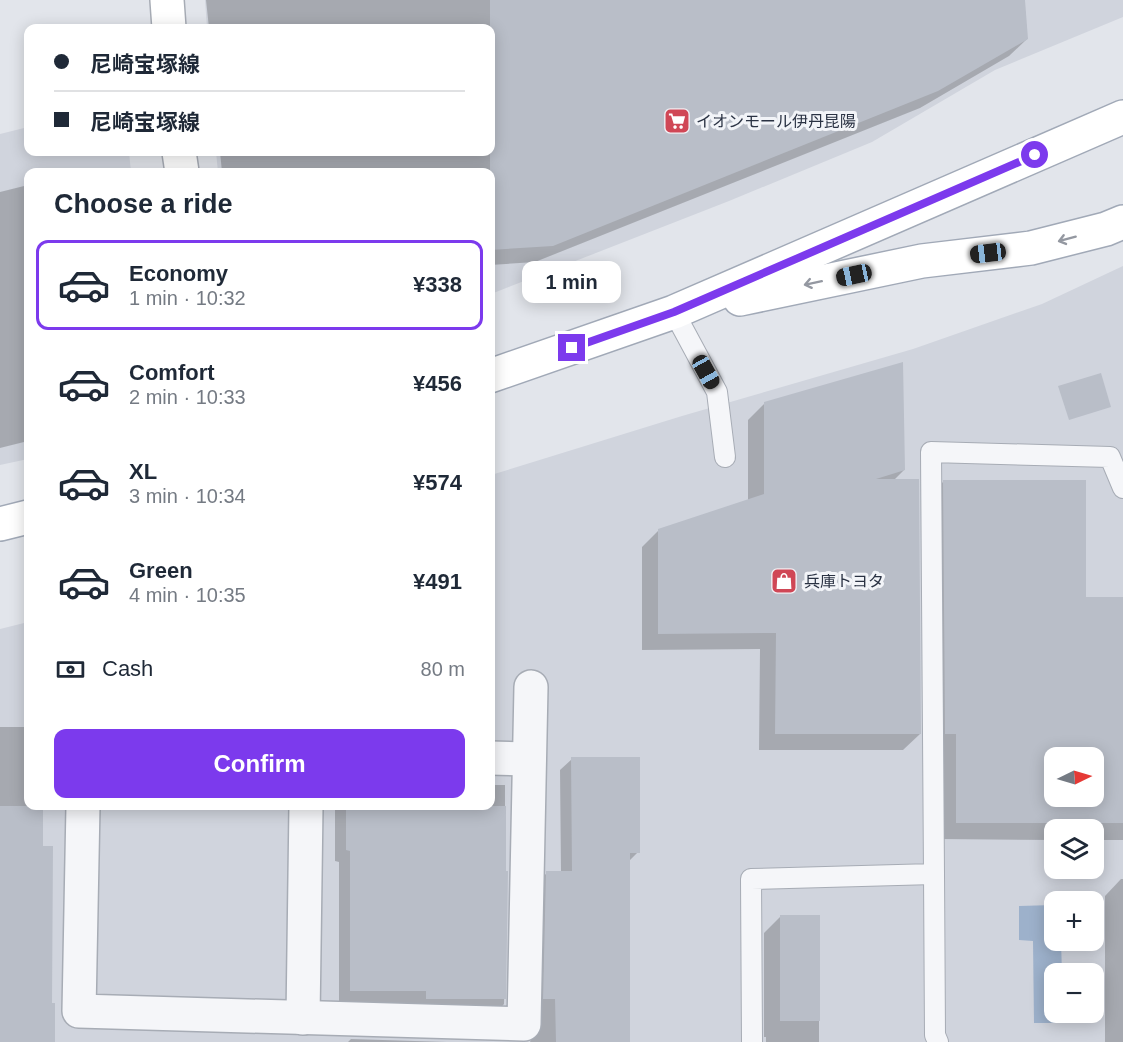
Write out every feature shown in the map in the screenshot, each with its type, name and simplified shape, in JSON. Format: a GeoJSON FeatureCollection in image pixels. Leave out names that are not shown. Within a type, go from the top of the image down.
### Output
{"type":"FeatureCollection","features":[{"type":"Feature","properties":{"kind":"main road"},"geometry":{"type":"LineString","coordinates":[[167,0],[169,24]]}},
{"type":"Feature","properties":{"kind":"main road"},"geometry":{"type":"LineString","coordinates":[[495,374],[674,312],[1123,117]]}},
{"type":"Feature","properties":{"kind":"main road"},"geometry":{"type":"LineString","coordinates":[[674,312],[922,261],[1031,248],[1106,229],[1123,222]]}},
{"type":"Feature","properties":{"kind":"main road"},"geometry":{"type":"LineString","coordinates":[[0,524],[24,518]]}},
{"type":"Feature","properties":{"kind":"street"},"geometry":{"type":"LineString","coordinates":[[83,810],[79,1011],[524,1024],[531,687]]}},
{"type":"Feature","properties":{"kind":"street"},"geometry":{"type":"LineString","coordinates":[[495,758],[529,759]]}},
{"type":"Feature","properties":{"kind":"street"},"geometry":{"type":"LineString","coordinates":[[303,1018],[306,810]]}},
{"type":"Feature","properties":{"kind":"lane"},"geometry":{"type":"LineString","coordinates":[[674,312],[717,392],[725,457]]}},
{"type":"Feature","properties":{"kind":"lane"},"geometry":{"type":"LineString","coordinates":[[938,1042],[935,1035],[931,452],[1110,458],[1123,488]]}},
{"type":"Feature","properties":{"kind":"lane"},"geometry":{"type":"LineString","coordinates":[[752,1042],[751,879],[934,874]]}},
{"type":"Feature","properties":{"kind":"shaded area","name":"イオンモール伊丹昆陽"},"geometry":{"type":"Polygon","coordinates":[[[205,0],[1123,0],[1123,17],[995,70],[872,142],[495,292],[495,168],[218,168],[216,156],[495,156],[495,24],[207,24],[205,0]]]}},
{"type":"Feature","properties":{"kind":"shaded area"},"geometry":{"type":"Polygon","coordinates":[[[24,128],[24,156],[129,156],[131,168],[24,168],[24,460],[0,465],[0,134],[24,128]]]}},
{"type":"Feature","properties":{"kind":"shaded area"},"geometry":{"type":"Polygon","coordinates":[[[1123,266],[1123,1042],[0,1042],[0,629],[24,623],[24,810],[495,810],[495,474],[682,416],[913,349],[1042,304],[1123,266]]]}},
{"type":"Feature","properties":{"kind":"water"},"geometry":{"type":"Polygon","coordinates":[[[1044,905],[1044,951],[1061,951],[1062,963],[1044,963],[1044,1023],[1034,1023],[1033,941],[1019,940],[1019,906],[1044,905]]]}},
{"type":"Feature","properties":{"kind":"building","name":"イオンモール伊丹昆陽"},"geometry":{"type":"Polygon","coordinates":[[[490,0],[1025,0],[1028,39],[938,91],[553,246],[495,250],[495,168],[490,168],[490,156],[495,156],[495,24],[490,24],[490,0]]]}},
{"type":"Feature","properties":{"kind":"building","name":"兵庫トヨタ"},"geometry":{"type":"Polygon","coordinates":[[[903,362],[905,470],[876,479],[919,479],[921,734],[775,734],[776,633],[658,634],[658,529],[764,494],[764,402],[903,362]]]}},
{"type":"Feature","properties":{"kind":"building"},"geometry":{"type":"Polygon","coordinates":[[[1101,373],[1111,407],[1069,420],[1058,386],[1101,373]]]}},
{"type":"Feature","properties":{"kind":"building"},"geometry":{"type":"Polygon","coordinates":[[[943,480],[1086,480],[1086,597],[1123,597],[1123,823],[1104,823],[1104,819],[1044,819],[1044,823],[956,823],[956,734],[945,734],[943,480]]]}},
{"type":"Feature","properties":{"kind":"building"},"geometry":{"type":"Polygon","coordinates":[[[571,757],[640,757],[640,853],[630,853],[630,1042],[556,1042],[555,999],[543,999],[546,871],[572,871],[571,757]]]}},
{"type":"Feature","properties":{"kind":"building"},"geometry":{"type":"Polygon","coordinates":[[[0,806],[24,806],[24,810],[43,810],[43,846],[53,846],[52,1003],[55,1003],[55,1042],[0,1042],[0,806]]]}},
{"type":"Feature","properties":{"kind":"building"},"geometry":{"type":"Polygon","coordinates":[[[495,806],[506,806],[506,871],[508,871],[506,999],[426,999],[426,991],[350,991],[350,851],[346,850],[346,810],[495,810],[495,806]]]}},
{"type":"Feature","properties":{"kind":"building"},"geometry":{"type":"Polygon","coordinates":[[[780,915],[820,915],[820,1021],[780,1021],[780,915]]]}},
{"type":"Feature","properties":{"kind":"place","name":"イオンモール伊丹昆陽"},"geometry":{"type":"Point","coordinates":[677,121]}},
{"type":"Feature","properties":{"kind":"place","name":"兵庫トヨタ"},"geometry":{"type":"Point","coordinates":[784,581]}},
{"type":"Feature","properties":{"kind":"route"},"geometry":{"type":"LineString","coordinates":[[572,348],[674,312],[1035,155]]}}]}
